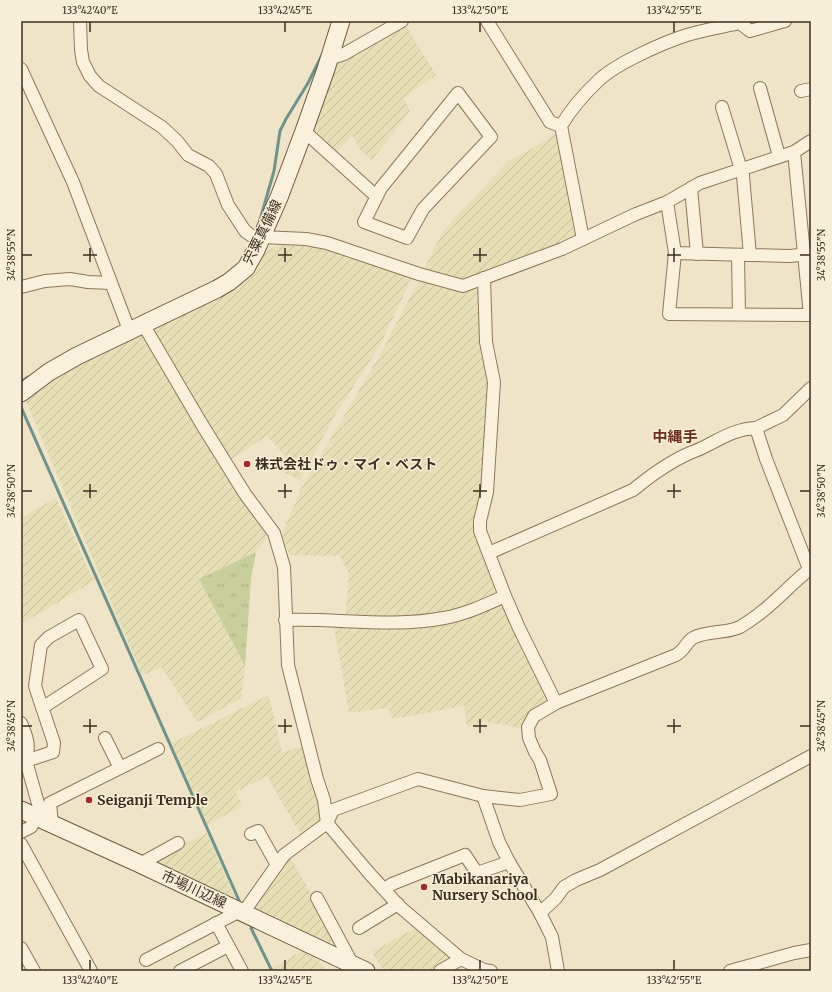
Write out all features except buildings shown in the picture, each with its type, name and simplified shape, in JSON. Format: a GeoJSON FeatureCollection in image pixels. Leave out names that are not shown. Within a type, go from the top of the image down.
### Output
{"type":"FeatureCollection","features":[{"type":"Feature","properties":{"kind":"main road","name":"宍粟真備線"},"geometry":{"type":"LineString","coordinates":[[21,393],[49,372],[131,326],[229,282],[246,268],[252,260],[258,238],[280,195],[304,131],[341,21]]}},
{"type":"Feature","properties":{"kind":"main road","name":"市場川辺線"},"geometry":{"type":"LineString","coordinates":[[21,810],[140,864],[360,968]]}},
{"type":"Feature","properties":{"kind":"street"},"geometry":{"type":"LineString","coordinates":[[80,21],[83,62],[90,76],[99,86],[162,127],[177,141],[188,155],[209,166],[216,174],[228,205],[246,231],[258,238],[306,240],[327,243],[419,274],[463,286],[562,249],[636,214],[667,202],[700,183],[794,152],[811,141]]}},
{"type":"Feature","properties":{"kind":"street"},"geometry":{"type":"LineString","coordinates":[[329,59],[344,54],[402,21]]}},
{"type":"Feature","properties":{"kind":"street"},"geometry":{"type":"LineString","coordinates":[[487,21],[550,122],[561,126]]}},
{"type":"Feature","properties":{"kind":"street"},"geometry":{"type":"LineString","coordinates":[[584,239],[561,126],[569,113],[600,79],[617,66],[685,36],[740,23],[750,31],[785,21]]}},
{"type":"Feature","properties":{"kind":"street"},"geometry":{"type":"LineString","coordinates":[[21,69],[73,182],[111,283],[131,326],[197,416],[244,494],[274,533],[284,567],[288,665],[324,800],[327,824],[398,904],[461,959],[484,970],[491,971]]}},
{"type":"Feature","properties":{"kind":"street"},"geometry":{"type":"LineString","coordinates":[[760,88],[779,156]]}},
{"type":"Feature","properties":{"kind":"street"},"geometry":{"type":"LineString","coordinates":[[458,93],[491,137],[423,209],[407,238],[364,222],[376,196],[381,188],[458,93]]}},
{"type":"Feature","properties":{"kind":"street"},"geometry":{"type":"LineString","coordinates":[[722,107],[743,176],[744,255],[738,314]]}},
{"type":"Feature","properties":{"kind":"street"},"geometry":{"type":"LineString","coordinates":[[304,131],[376,196]]}},
{"type":"Feature","properties":{"kind":"street"},"geometry":{"type":"LineString","coordinates":[[667,202],[675,253],[669,314],[811,315],[808,254],[794,152]]}},
{"type":"Feature","properties":{"kind":"street"},"geometry":{"type":"LineString","coordinates":[[691,188],[697,254]]}},
{"type":"Feature","properties":{"kind":"street"},"geometry":{"type":"LineString","coordinates":[[675,253],[789,256],[808,254]]}},
{"type":"Feature","properties":{"kind":"street"},"geometry":{"type":"LineString","coordinates":[[484,278],[486,342],[494,382],[488,492],[480,521],[480,531],[519,628],[556,703]]}},
{"type":"Feature","properties":{"kind":"street"},"geometry":{"type":"LineString","coordinates":[[21,288],[45,281],[70,279],[88,282],[111,283]]}},
{"type":"Feature","properties":{"kind":"street"},"geometry":{"type":"LineString","coordinates":[[489,553],[633,490],[650,476],[689,453],[703,448],[734,432],[756,428],[783,415],[811,388]]}},
{"type":"Feature","properties":{"kind":"street"},"geometry":{"type":"LineString","coordinates":[[146,960],[216,923],[242,912],[284,855],[327,824],[333,810],[418,778],[483,796],[520,800],[551,794],[540,760],[529,738],[528,727],[534,716],[556,703],[676,655],[683,651],[692,639],[739,627],[765,610],[810,569],[766,459],[756,428]]}},
{"type":"Feature","properties":{"kind":"street"},"geometry":{"type":"LineString","coordinates":[[285,620],[379,623],[414,622],[445,618],[475,609],[505,596]]}},
{"type":"Feature","properties":{"kind":"street"},"geometry":{"type":"LineString","coordinates":[[26,761],[53,752],[54,743],[34,686],[41,645],[49,637],[79,620],[102,669],[42,708]]}},
{"type":"Feature","properties":{"kind":"street"},"geometry":{"type":"LineString","coordinates":[[21,723],[27,737],[29,750],[26,761],[44,821]]}},
{"type":"Feature","properties":{"kind":"street"},"geometry":{"type":"LineString","coordinates":[[106,738],[120,768]]}},
{"type":"Feature","properties":{"kind":"street"},"geometry":{"type":"LineString","coordinates":[[21,832],[44,821],[50,804],[158,749]]}},
{"type":"Feature","properties":{"kind":"street"},"geometry":{"type":"LineString","coordinates":[[540,913],[556,898],[564,887],[576,880],[600,870],[811,756]]}},
{"type":"Feature","properties":{"kind":"street"},"geometry":{"type":"LineString","coordinates":[[483,796],[499,842],[509,862],[540,913],[552,937],[558,971]]}},
{"type":"Feature","properties":{"kind":"street"},"geometry":{"type":"LineString","coordinates":[[251,834],[258,831],[277,864]]}},
{"type":"Feature","properties":{"kind":"street"},"geometry":{"type":"LineString","coordinates":[[140,864],[178,843]]}},
{"type":"Feature","properties":{"kind":"street"},"geometry":{"type":"LineString","coordinates":[[21,844],[91,971]]}},
{"type":"Feature","properties":{"kind":"street"},"geometry":{"type":"LineString","coordinates":[[385,890],[392,884],[465,855],[477,873],[509,862]]}},
{"type":"Feature","properties":{"kind":"street"},"geometry":{"type":"LineString","coordinates":[[317,898],[360,968]]}},
{"type":"Feature","properties":{"kind":"street"},"geometry":{"type":"LineString","coordinates":[[359,928],[398,904]]}},
{"type":"Feature","properties":{"kind":"street"},"geometry":{"type":"LineString","coordinates":[[216,923],[242,971]]}},
{"type":"Feature","properties":{"kind":"street"},"geometry":{"type":"LineString","coordinates":[[180,971],[228,946]]}},
{"type":"Feature","properties":{"kind":"street"},"geometry":{"type":"LineString","coordinates":[[21,948],[34,971]]}},
{"type":"Feature","properties":{"kind":"street"},"geometry":{"type":"LineString","coordinates":[[736,970],[794,953],[811,950]]}},
{"type":"Feature","properties":{"kind":"street"},"geometry":{"type":"LineString","coordinates":[[440,971],[461,959]]}},
{"type":"Feature","properties":{"kind":"shaded area"},"geometry":{"type":"Polygon","coordinates":[[[404,23],[436,75],[404,98],[410,111],[372,160],[362,152],[352,136],[337,151],[314,131],[337,62],[404,23]]]}},
{"type":"Feature","properties":{"kind":"shaded area"},"geometry":{"type":"Polygon","coordinates":[[[553,134],[558,136],[577,228],[576,236],[565,243],[462,281],[424,269],[443,231],[465,207],[509,161],[542,143],[553,134]]]}},
{"type":"Feature","properties":{"kind":"shaded area"},"geometry":{"type":"Polygon","coordinates":[[[282,242],[327,248],[412,278],[379,347],[335,415],[300,480],[280,471],[285,456],[267,436],[230,460],[149,329],[229,291],[245,280],[258,267],[263,254],[282,242]]]}},
{"type":"Feature","properties":{"kind":"shaded area"},"geometry":{"type":"Polygon","coordinates":[[[419,280],[479,285],[489,378],[483,490],[474,525],[497,590],[494,596],[464,607],[430,614],[345,618],[349,574],[340,556],[290,555],[281,536],[301,489],[381,353],[419,280]]]}},
{"type":"Feature","properties":{"kind":"shaded area"},"geometry":{"type":"Polygon","coordinates":[[[142,333],[267,537],[256,552],[199,579],[245,666],[241,699],[197,722],[162,668],[142,675],[25,399],[85,359],[142,333]]]}},
{"type":"Feature","properties":{"kind":"shaded area"},"geometry":{"type":"Polygon","coordinates":[[[56,498],[94,581],[21,624],[21,518],[56,498]]]}},
{"type":"Feature","properties":{"kind":"shaded area"},"geometry":{"type":"Polygon","coordinates":[[[500,603],[506,607],[551,700],[525,729],[484,721],[467,727],[464,706],[393,719],[388,708],[349,713],[334,627],[376,629],[446,623],[500,603]]]}},
{"type":"Feature","properties":{"kind":"shaded area"},"geometry":{"type":"Polygon","coordinates":[[[269,695],[282,753],[306,745],[323,821],[302,837],[267,776],[236,792],[242,806],[207,825],[172,743],[269,695]]]}},
{"type":"Feature","properties":{"kind":"shaded area"},"geometry":{"type":"Polygon","coordinates":[[[207,833],[238,905],[149,861],[207,833]]]}},
{"type":"Feature","properties":{"kind":"shaded area"},"geometry":{"type":"Polygon","coordinates":[[[290,857],[340,945],[339,950],[252,908],[280,865],[290,857]]]}},
{"type":"Feature","properties":{"kind":"shaded area"},"geometry":{"type":"Polygon","coordinates":[[[419,926],[455,956],[450,962],[431,971],[383,970],[372,952],[419,926]]]}},
{"type":"Feature","properties":{"kind":"shaded area"},"geometry":{"type":"Polygon","coordinates":[[[303,950],[316,955],[325,971],[275,971],[273,968],[303,950]]]}},
{"type":"Feature","properties":{"kind":"green space"},"geometry":{"type":"Polygon","coordinates":[[[256,552],[251,578],[245,666],[199,579],[256,552]]]}},
{"type":"Feature","properties":{"kind":"waterway"},"geometry":{"type":"LineString","coordinates":[[260,220],[274,171],[280,131],[308,83],[322,55]]}},
{"type":"Feature","properties":{"kind":"waterway"},"geometry":{"type":"LineString","coordinates":[[21,382],[28,377]]}},
{"type":"Feature","properties":{"kind":"waterway"},"geometry":{"type":"LineString","coordinates":[[21,407],[241,905]]}},
{"type":"Feature","properties":{"kind":"waterway"},"geometry":{"type":"LineString","coordinates":[[251,928],[272,971]]}},
{"type":"Feature","properties":{"kind":"place","name":"株式会社ドゥ・マイ・ベスト"},"geometry":{"type":"Point","coordinates":[247,464]}},
{"type":"Feature","properties":{"kind":"place","name":"Seiganji Temple"},"geometry":{"type":"Point","coordinates":[89,800]}},
{"type":"Feature","properties":{"kind":"place","name":"Mabikanariya Nursery School"},"geometry":{"type":"Point","coordinates":[424,887]}},
{"type":"Feature","properties":{"kind":"district","name":"中縄手"},"geometry":{"type":"Point","coordinates":[675,437]}}]}
